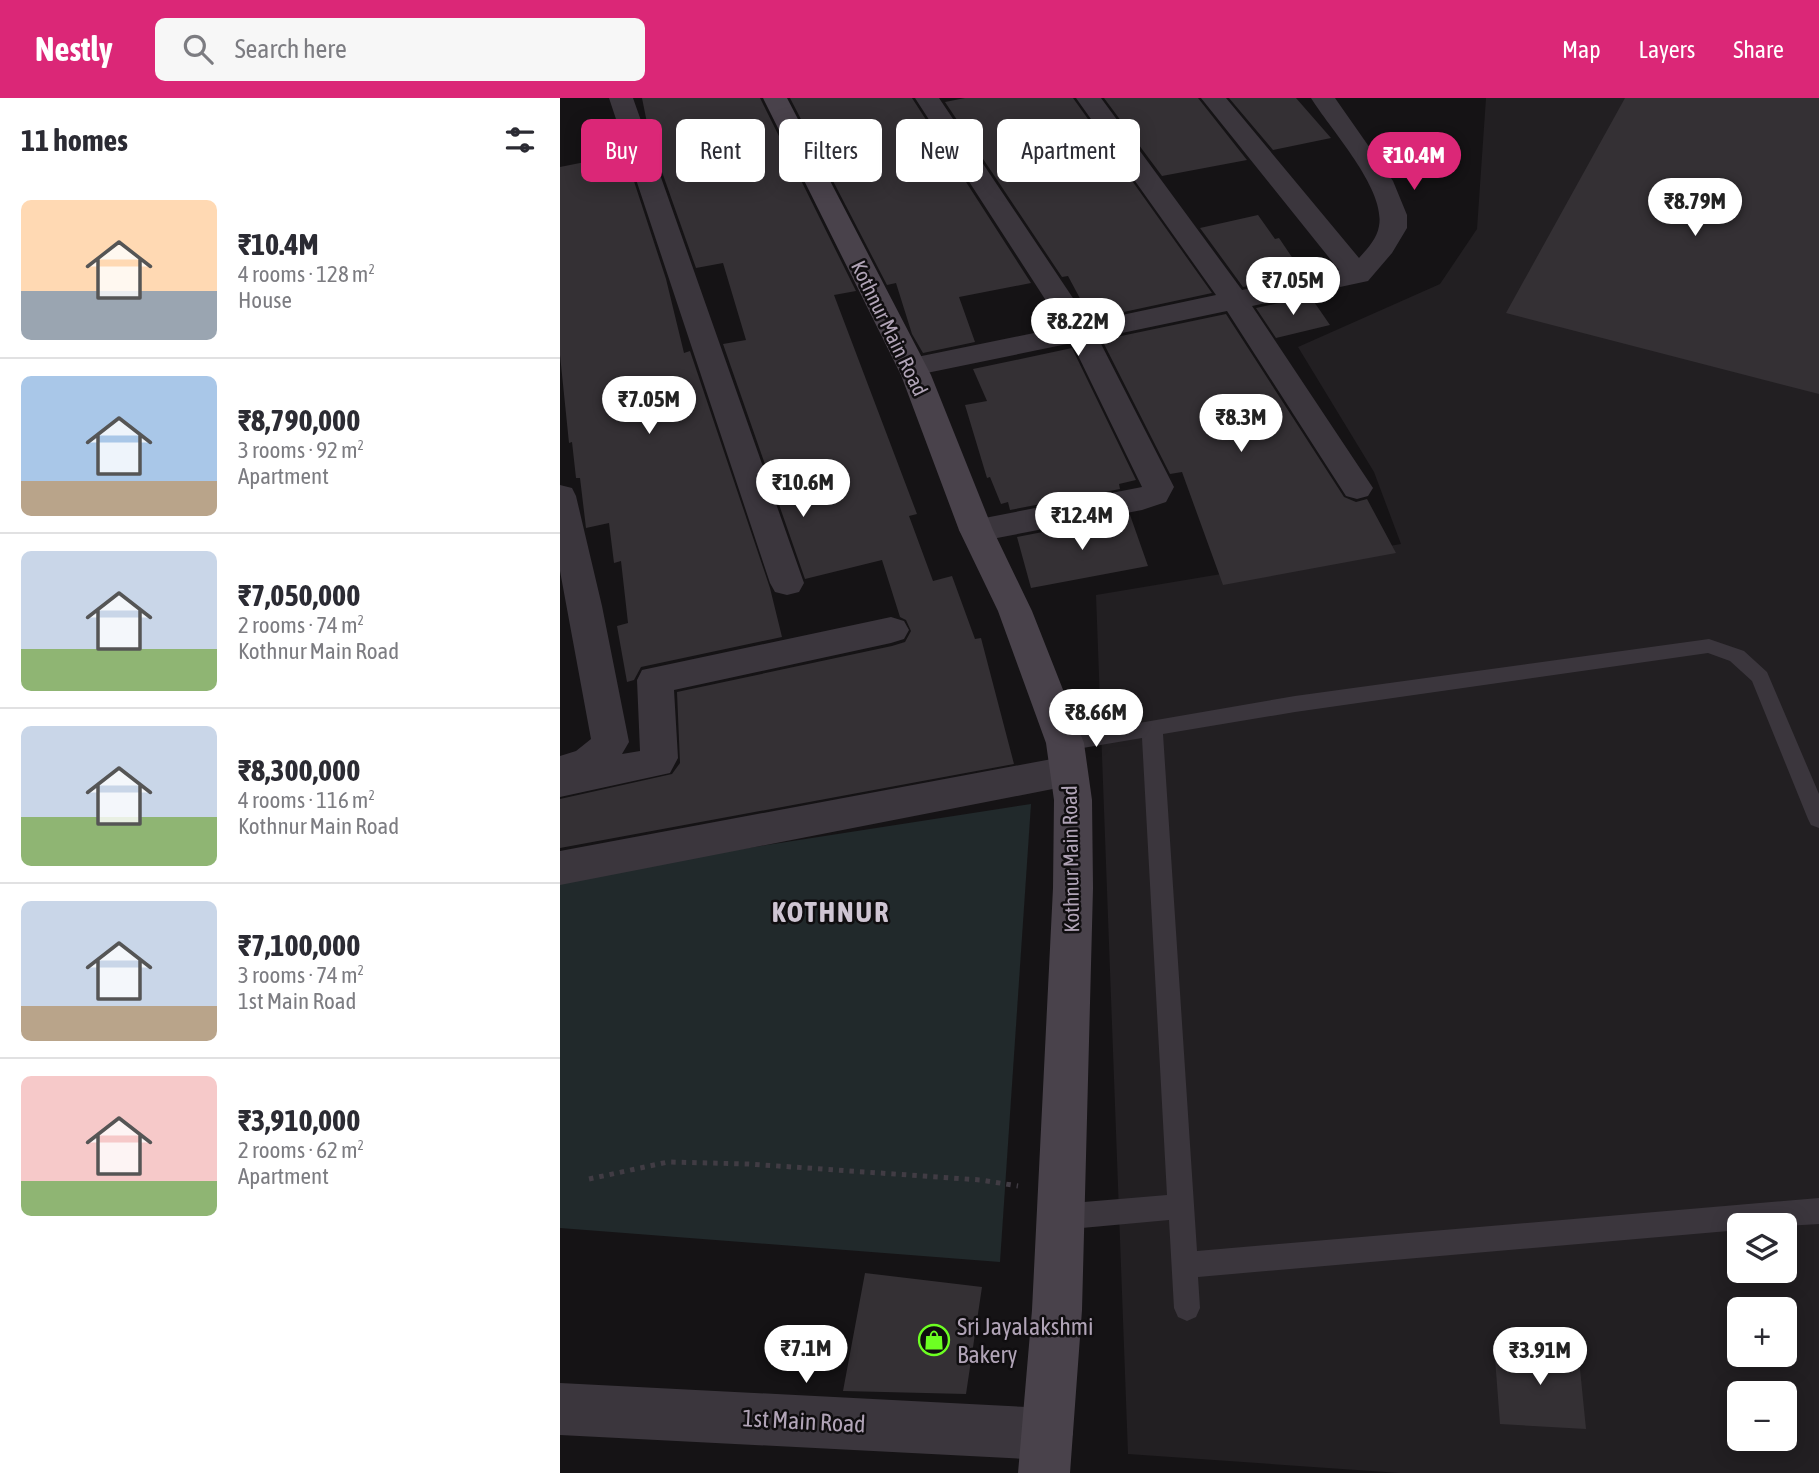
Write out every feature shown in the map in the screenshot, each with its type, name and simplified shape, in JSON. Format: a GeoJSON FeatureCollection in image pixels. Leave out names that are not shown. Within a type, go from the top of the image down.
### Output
{"type":"FeatureCollection","features":[{"type":"Feature","properties":{"kind":"main road","name":"Kothnur Main Road"},"geometry":{"type":"LineString","coordinates":[[775,98],[912,367],[976,530],[1015,611],[1052,703],[1067,757],[1073,800],[1073,888],[1057,1310],[1046,1454]]}},
{"type":"Feature","properties":{"kind":"street"},"geometry":{"type":"LineString","coordinates":[[621,98],[787,583]]}},
{"type":"Feature","properties":{"kind":"street"},"geometry":{"type":"LineString","coordinates":[[927,98],[1081,332],[1158,488],[1154,495],[1142,499],[976,530]]}},
{"type":"Feature","properties":{"kind":"street"},"geometry":{"type":"LineString","coordinates":[[1088,98],[1234,300],[1357,488]]}},
{"type":"Feature","properties":{"kind":"street"},"geometry":{"type":"LineString","coordinates":[[1213,98],[1358,275]]}},
{"type":"Feature","properties":{"kind":"street"},"geometry":{"type":"LineString","coordinates":[[912,367],[1358,275],[1379,254],[1395,226],[1390,195],[1323,98]]}},
{"type":"Feature","properties":{"kind":"street"},"geometry":{"type":"LineString","coordinates":[[560,496],[585,606],[610,742],[600,757],[578,767],[560,771]]}},
{"type":"Feature","properties":{"kind":"street"},"geometry":{"type":"LineString","coordinates":[[560,782],[657,762],[655,680],[891,630]]}},
{"type":"Feature","properties":{"kind":"street"},"geometry":{"type":"LineString","coordinates":[[560,868],[1067,757]]}},
{"type":"Feature","properties":{"kind":"street","name":"1st Main Road"},"geometry":{"type":"LineString","coordinates":[[560,1409],[1046,1454]]}},
{"type":"Feature","properties":{"kind":"lane"},"geometry":{"type":"LineString","coordinates":[[1067,757],[1152,728],[1295,704],[1709,646],[1737,656],[1760,677],[1819,820]]}},
{"type":"Feature","properties":{"kind":"lane"},"geometry":{"type":"LineString","coordinates":[[1152,728],[1187,1308]]}},
{"type":"Feature","properties":{"kind":"lane"},"geometry":{"type":"LineString","coordinates":[[1060,1205],[1182,1206]]}},
{"type":"Feature","properties":{"kind":"lane"},"geometry":{"type":"LineString","coordinates":[[1186,1265],[1819,1212]]}},
{"type":"Feature","properties":{"kind":"path"},"geometry":{"type":"LineString","coordinates":[[589,1179],[668,1162],[749,1164],[981,1180],[1060,1205]]}},
{"type":"Feature","properties":{"kind":"shaded area"},"geometry":{"type":"Polygon","coordinates":[[[1486,98],[1819,98],[1819,1473],[1400,1473],[1128,1454],[1096,595],[1401,544],[1374,472],[1298,347],[1440,284],[1477,229],[1486,98]]]}},
{"type":"Feature","properties":{"kind":"shaded area"},"geometry":{"type":"Polygon","coordinates":[[[1031,804],[1000,1262],[560,1228],[560,877],[1031,804]]]}},
{"type":"Feature","properties":{"kind":"building"},"geometry":{"type":"Polygon","coordinates":[[[642,98],[760,98],[779,136],[779,182],[802,182],[856,291],[834,295],[917,514],[909,516],[933,581],[952,576],[975,639],[981,638],[1014,764],[560,848],[560,799],[672,774],[680,763],[677,692],[892,646],[905,642],[911,631],[906,620],[900,617],[882,560],[805,579],[723,344],[746,340],[723,263],[696,268],[662,172],[662,119],[646,119],[642,98]]]}},
{"type":"Feature","properties":{"kind":"building"},"geometry":{"type":"Polygon","coordinates":[[[790,98],[912,98],[926,119],[896,119],[896,182],[966,182],[1031,283],[959,297],[975,342],[923,353],[912,334],[896,283],[887,285],[834,182],[882,182],[882,119],[801,119],[790,98]]]}},
{"type":"Feature","properties":{"kind":"building"},"geometry":{"type":"Polygon","coordinates":[[[965,98],[1073,98],[1088,119],[997,119],[997,180],[983,159],[983,119],[956,119],[945,102],[965,98]]]}},
{"type":"Feature","properties":{"kind":"building"},"geometry":{"type":"Polygon","coordinates":[[[1104,98],[1198,98],[1247,160],[1162,176],[1140,146],[1140,119],[1120,119],[1104,98]]]}},
{"type":"Feature","properties":{"kind":"building"},"geometry":{"type":"Polygon","coordinates":[[[1229,98],[1296,98],[1331,138],[1273,150],[1229,98]]]}},
{"type":"Feature","properties":{"kind":"building"},"geometry":{"type":"Polygon","coordinates":[[[1625,98],[1819,98],[1819,394],[1506,313],[1625,98]]]}},
{"type":"Feature","properties":{"kind":"building"},"geometry":{"type":"Polygon","coordinates":[[[581,163],[581,182],[634,182],[666,279],[684,353],[690,351],[770,588],[782,637],[641,667],[634,680],[627,682],[617,626],[628,623],[621,561],[614,563],[609,523],[586,528],[580,478],[576,478],[572,442],[569,443],[560,355],[560,167],[581,163]]]}},
{"type":"Feature","properties":{"kind":"building"},"geometry":{"type":"Polygon","coordinates":[[[998,182],[1133,182],[1212,293],[1091,319],[1068,276],[1062,277],[998,182]]]}},
{"type":"Feature","properties":{"kind":"building"},"geometry":{"type":"Polygon","coordinates":[[[1258,215],[1275,239],[1279,238],[1304,275],[1243,287],[1200,228],[1258,215]]]}},
{"type":"Feature","properties":{"kind":"building"},"geometry":{"type":"Polygon","coordinates":[[[1310,296],[1330,325],[1276,338],[1256,308],[1310,296]]]}},
{"type":"Feature","properties":{"kind":"building"},"geometry":{"type":"Polygon","coordinates":[[[1226,314],[1344,497],[1356,502],[1367,499],[1396,553],[1223,585],[1182,472],[1170,474],[1102,340],[1226,314]]]}},
{"type":"Feature","properties":{"kind":"building"},"geometry":{"type":"Polygon","coordinates":[[[1072,348],[1136,480],[1119,484],[1120,489],[1010,510],[1008,502],[1001,504],[990,477],[987,478],[965,405],[987,401],[973,369],[1072,348]]]}},
{"type":"Feature","properties":{"kind":"building"},"geometry":{"type":"Polygon","coordinates":[[[1130,515],[1148,566],[1031,588],[1017,537],[1130,515]]]}},
{"type":"Feature","properties":{"kind":"building"},"geometry":{"type":"Polygon","coordinates":[[[865,1273],[982,1287],[966,1394],[843,1391],[865,1273]]]}},
{"type":"Feature","properties":{"kind":"building"},"geometry":{"type":"Polygon","coordinates":[[[1494,1345],[1578,1349],[1586,1429],[1500,1424],[1494,1345]]]}},
{"type":"Feature","properties":{"kind":"place","name":"Sri Jayalakshmi Bakery"},"geometry":{"type":"Point","coordinates":[934,1340]}},
{"type":"Feature","properties":{"kind":"district","name":"KOTHNUR"},"geometry":{"type":"Point","coordinates":[831,912]}}]}
